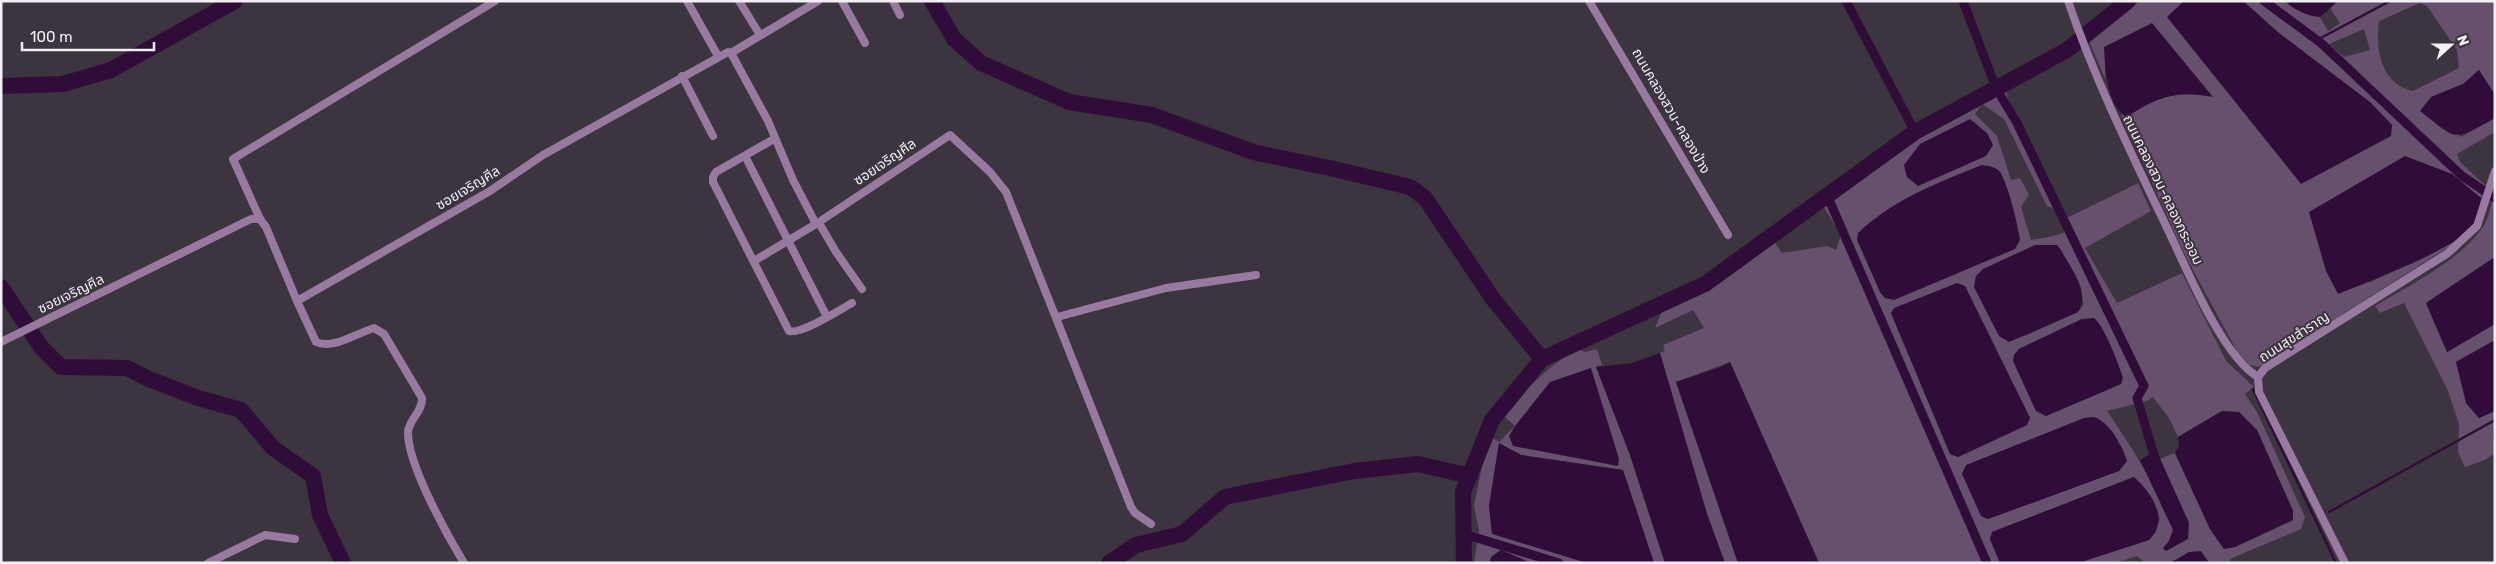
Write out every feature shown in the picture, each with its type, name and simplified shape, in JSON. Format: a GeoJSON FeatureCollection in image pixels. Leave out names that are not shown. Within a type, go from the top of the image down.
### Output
{"type":"FeatureCollection","features":[{"type":"Feature","properties":{"kind":"street"},"geometry":{"type":"LineString","coordinates":[[464,563],[414,462],[408,433],[422,405],[422,398],[384,334],[374,328],[334,343],[320,344],[316,342],[266,227],[260,219],[233,158],[495,1]]}},
{"type":"Feature","properties":{"kind":"street"},"geometry":{"type":"LineString","coordinates":[[687,1],[718,56]]}},
{"type":"Feature","properties":{"kind":"street"},"geometry":{"type":"LineString","coordinates":[[739,1],[760,35]]}},
{"type":"Feature","properties":{"kind":"street","name":"ซอยเจริญศีล"},"geometry":{"type":"LineString","coordinates":[[297,300],[490,191],[542,155],[718,56],[731,53],[818,1]]}},
{"type":"Feature","properties":{"kind":"street"},"geometry":{"type":"LineString","coordinates":[[842,1],[865,43]]}},
{"type":"Feature","properties":{"kind":"street"},"geometry":{"type":"LineString","coordinates":[[893,1],[900,15]]}},
{"type":"Feature","properties":{"kind":"street","name":"ถนนคลองสวน-คลองป่าง"},"geometry":{"type":"LineString","coordinates":[[1590,1],[1728,235]]}},
{"type":"Feature","properties":{"kind":"street","name":"ถนนคลองสวน-คลองกระออม"},"geometry":{"type":"LineString","coordinates":[[2068,1],[2091,65],[2190,276],[2225,342],[2239,362],[2258,377]]}},
{"type":"Feature","properties":{"kind":"street"},"geometry":{"type":"LineString","coordinates":[[731,53],[768,121],[774,139],[817,223],[862,288]]}},
{"type":"Feature","properties":{"kind":"street"},"geometry":{"type":"LineString","coordinates":[[682,76],[713,136]]}},
{"type":"Feature","properties":{"kind":"street","name":"ซอยเจริญศีล"},"geometry":{"type":"LineString","coordinates":[[817,223],[950,135],[990,172],[1006,192],[1057,316],[1131,507],[1135,513],[1151,524]]}},
{"type":"Feature","properties":{"kind":"street"},"geometry":{"type":"LineString","coordinates":[[774,139],[716,172],[713,179],[789,331],[794,332],[852,303]]}},
{"type":"Feature","properties":{"kind":"street"},"geometry":{"type":"LineString","coordinates":[[745,156],[827,317]]}},
{"type":"Feature","properties":{"kind":"street","name":"ถนนสุขสำราญ"},"geometry":{"type":"LineString","coordinates":[[2344,563],[2259,392],[2258,377],[2265,368],[2448,253],[2478,226],[2495,170]]}},
{"type":"Feature","properties":{"kind":"street","name":"ซอยเจริญศีล"},"geometry":{"type":"LineString","coordinates":[[1,342],[251,219],[260,219]]}},
{"type":"Feature","properties":{"kind":"street"},"geometry":{"type":"LineString","coordinates":[[754,261],[817,223]]}},
{"type":"Feature","properties":{"kind":"street"},"geometry":{"type":"LineString","coordinates":[[1057,316],[1179,285],[1256,275]]}},
{"type":"Feature","properties":{"kind":"street"},"geometry":{"type":"LineString","coordinates":[[208,563],[265,536],[294,538]]}},
{"type":"Feature","properties":{"kind":"shaded area"},"geometry":{"type":"Polygon","coordinates":[[[2140,1],[2184,1],[2168,17],[2279,33],[2243,1],[2285,1],[2301,12],[2320,17],[2328,31],[2340,23],[2330,8],[2338,1],[2495,1],[2495,95],[2479,70],[2463,84],[2431,97],[2461,137],[2495,118],[2495,132],[2457,154],[2460,162],[2486,186],[2481,198],[2452,174],[2368,283],[2461,239],[2259,367],[2250,365],[2238,353],[2186,257],[2121,114],[2127,117],[2147,104],[2177,95],[2188,94],[2212,97],[2105,47],[2105,79],[2089,41],[2140,1]],[[2420,3],[2379,21],[2378,32],[2382,64],[2387,73],[2402,87],[2413,91],[2459,68],[2457,50],[2427,6],[2420,3]],[[2364,29],[2329,44],[2344,57],[2370,50],[2364,29]]]}},
{"type":"Feature","properties":{"kind":"shaded area"},"geometry":{"type":"Polygon","coordinates":[[[2184,1],[2243,1],[2279,33],[2370,102],[2392,125],[2391,136],[2301,184],[2167,17],[2184,1]]]}},
{"type":"Feature","properties":{"kind":"shaded area"},"geometry":{"type":"Polygon","coordinates":[[[2285,1],[2338,1],[2320,17],[2301,12],[2285,1]]]}},
{"type":"Feature","properties":{"kind":"shaded area"},"geometry":{"type":"Polygon","coordinates":[[[2152,23],[2213,97],[2188,94],[2167,97],[2148,104],[2127,117],[2120,112],[2111,96],[2106,76],[2104,47],[2152,23]]]}},
{"type":"Feature","properties":{"kind":"shaded area"},"geometry":{"type":"Polygon","coordinates":[[[2479,70],[2495,95],[2495,118],[2470,131],[2456,135],[2449,133],[2420,111],[2431,97],[2463,84],[2479,70]]]}},
{"type":"Feature","properties":{"kind":"shaded area"},"geometry":{"type":"Polygon","coordinates":[[[2006,90],[2009,102],[2064,212],[2047,206],[2004,119],[1982,104],[1975,114],[1997,136],[2011,180],[2020,178],[2029,195],[2021,207],[2031,240],[2065,232],[2140,387],[2146,384],[2067,218],[2138,183],[2151,211],[2085,248],[2117,303],[2182,273],[2226,361],[2254,387],[2245,394],[2257,412],[2305,517],[2301,529],[2230,559],[2231,563],[2209,563],[2206,558],[2173,560],[2170,563],[2145,563],[2137,556],[2115,563],[2078,563],[2149,540],[2160,519],[2149,496],[2134,477],[1992,532],[1990,539],[2000,563],[1819,563],[1730,362],[1676,382],[1738,563],[1725,563],[1707,514],[1660,353],[1665,351],[1663,345],[1704,328],[1693,310],[1655,328],[1663,309],[1720,278],[1773,240],[1782,253],[1827,246],[1836,250],[1841,235],[1823,206],[1865,171],[1909,139],[1981,100],[2006,90]],[[2000,173],[1880,292],[1885,298],[1894,299],[2014,249],[2020,240],[2000,173]],[[2035,245],[1976,276],[1974,287],[1999,335],[2025,336],[2078,312],[2084,304],[2057,245],[2035,245]],[[1965,286],[1891,313],[1950,454],[1958,457],[2027,425],[2030,418],[1965,286]],[[2082,319],[2019,349],[2014,355],[2036,411],[2046,416],[2121,384],[2082,319]],[[2153,397],[2147,401],[2107,411],[2144,468],[2173,530],[2169,541],[2163,548],[2189,524],[2160,459],[2175,453],[2210,529],[2224,549],[2235,547],[2293,520],[2293,511],[2257,430],[2222,411],[2178,437],[2169,418],[2153,397]],[[2110,429],[1981,516],[1988,519],[2119,471],[2127,461],[2122,448],[2110,429]]]}},
{"type":"Feature","properties":{"kind":"shaded area"},"geometry":{"type":"Polygon","coordinates":[[[1970,119],[1987,133],[1993,145],[1986,156],[1918,186],[1907,177],[1904,165],[1920,144],[1970,119]]]}},
{"type":"Feature","properties":{"kind":"shaded area"},"geometry":{"type":"Polygon","coordinates":[[[2405,156],[2452,174],[2481,198],[2476,221],[2462,236],[2429,255],[2389,274],[2338,294],[2326,271],[2309,212],[2405,156]]]}},
{"type":"Feature","properties":{"kind":"shaded area"},"geometry":{"type":"Polygon","coordinates":[[[1982,165],[1998,170],[2003,178],[2015,215],[2020,240],[2015,249],[1894,300],[1885,298],[1880,292],[1857,240],[1858,233],[1901,201],[1932,185],[1982,165]]]}},
{"type":"Feature","properties":{"kind":"shaded area"},"geometry":{"type":"Polygon","coordinates":[[[2495,189],[2495,257],[2426,303],[2447,352],[2495,324],[2495,340],[2456,362],[2467,404],[2479,418],[2495,411],[2493,436],[2495,453],[2485,460],[2465,467],[2458,452],[2459,424],[2448,391],[2404,303],[2380,313],[2375,306],[2421,279],[2467,245],[2479,232],[2487,219],[2495,189]]]}},
{"type":"Feature","properties":{"kind":"shaded area"},"geometry":{"type":"Polygon","coordinates":[[[2035,245],[2057,245],[2061,250],[2081,289],[2081,304],[2078,312],[2009,342],[1999,336],[1974,287],[1976,276],[1983,269],[2035,245]]]}},
{"type":"Feature","properties":{"kind":"shaded area"},"geometry":{"type":"Polygon","coordinates":[[[2495,257],[2495,324],[2447,352],[2426,303],[2495,257]]]}},
{"type":"Feature","properties":{"kind":"shaded area"},"geometry":{"type":"Polygon","coordinates":[[[1957,283],[1965,286],[2030,418],[2027,425],[1958,457],[1950,454],[1891,313],[1894,308],[1957,283]]]}},
{"type":"Feature","properties":{"kind":"shaded area"},"geometry":{"type":"Polygon","coordinates":[[[2094,318],[2107,337],[2115,355],[2123,378],[2121,384],[2046,416],[2036,411],[2013,361],[2014,355],[2019,349],[2082,319],[2094,318]]]}},
{"type":"Feature","properties":{"kind":"shaded area"},"geometry":{"type":"Polygon","coordinates":[[[2495,340],[2495,411],[2479,418],[2466,403],[2456,362],[2495,340]]]}},
{"type":"Feature","properties":{"kind":"shaded area"},"geometry":{"type":"Polygon","coordinates":[[[1577,349],[1585,352],[1597,349],[1602,365],[1596,367],[1630,455],[1665,563],[1654,563],[1623,470],[1521,455],[1499,443],[1489,506],[1492,533],[1587,563],[1531,563],[1501,550],[1491,557],[1490,563],[1474,563],[1479,530],[1474,506],[1482,466],[1491,437],[1499,442],[1515,426],[1504,416],[1538,379],[1556,363],[1577,349]]]}},
{"type":"Feature","properties":{"kind":"shaded area"},"geometry":{"type":"Polygon","coordinates":[[[1660,353],[1707,514],[1725,563],[1665,563],[1630,455],[1596,367],[1632,363],[1660,353]]]}},
{"type":"Feature","properties":{"kind":"shaded area"},"geometry":{"type":"Polygon","coordinates":[[[1730,362],[1819,563],[1738,563],[1676,382],[1721,367],[1730,362]]]}},
{"type":"Feature","properties":{"kind":"shaded area"},"geometry":{"type":"Polygon","coordinates":[[[1591,368],[1619,459],[1618,466],[1513,446],[1509,436],[1550,382],[1591,368]]]}},
{"type":"Feature","properties":{"kind":"shaded area"},"geometry":{"type":"Polygon","coordinates":[[[2222,411],[2239,412],[2257,430],[2293,511],[2293,520],[2235,547],[2224,549],[2210,529],[2175,453],[2179,446],[2178,437],[2222,411]]]}},
{"type":"Feature","properties":{"kind":"shaded area"},"geometry":{"type":"Polygon","coordinates":[[[2094,417],[2110,429],[2122,448],[2127,461],[2119,471],[1988,519],[1981,516],[1962,474],[1966,465],[2084,418],[2094,417]]]}},
{"type":"Feature","properties":{"kind":"shaded area"},"geometry":{"type":"Polygon","coordinates":[[[1499,443],[1521,455],[1623,470],[1654,563],[1587,563],[1492,534],[1489,506],[1499,443]]]}},
{"type":"Feature","properties":{"kind":"shaded area"},"geometry":{"type":"Polygon","coordinates":[[[2150,454],[2158,454],[2189,523],[2188,539],[2166,551],[2163,548],[2169,541],[2173,530],[2140,460],[2150,454]]]}},
{"type":"Feature","properties":{"kind":"shaded area"},"geometry":{"type":"Polygon","coordinates":[[[2134,477],[2147,491],[2156,507],[2158,515],[2158,524],[2149,540],[2078,563],[2000,563],[1990,539],[1992,532],[2134,477]]]}},
{"type":"Feature","properties":{"kind":"shaded area"},"geometry":{"type":"Polygon","coordinates":[[[1501,550],[1531,563],[1490,563],[1491,557],[1501,550]]]}},
{"type":"Feature","properties":{"kind":"shaded area"},"geometry":{"type":"Polygon","coordinates":[[[2201,551],[2209,563],[2170,563],[2189,552],[2201,551]]]}},
{"type":"Feature","properties":{"kind":"waterway"},"geometry":{"type":"LineString","coordinates":[[1,86],[63,84],[111,70],[235,1]]}},
{"type":"Feature","properties":{"kind":"waterway"},"geometry":{"type":"LineString","coordinates":[[932,1],[954,39],[981,63],[1069,102],[1152,115],[1253,152],[1410,187],[1425,198],[1493,299],[1542,359]]}},
{"type":"Feature","properties":{"kind":"waterway"},"geometry":{"type":"LineString","coordinates":[[1846,1],[1915,132]]}},
{"type":"Feature","properties":{"kind":"waterway"},"geometry":{"type":"LineString","coordinates":[[1963,1],[1996,88],[2017,123],[2144,386],[2137,398],[2157,465]]}},
{"type":"Feature","properties":{"kind":"waterway"},"geometry":{"type":"LineString","coordinates":[[1464,563],[1463,492],[1492,420],[1542,359],[1705,284],[1915,132],[2067,50],[2128,1]]}},
{"type":"Feature","properties":{"kind":"waterway"},"geometry":{"type":"LineString","coordinates":[[2264,1],[2321,43],[2462,176],[2495,198]]}},
{"type":"Feature","properties":{"kind":"waterway"},"geometry":{"type":"LineString","coordinates":[[2317,40],[2390,1]]}},
{"type":"Feature","properties":{"kind":"waterway"},"geometry":{"type":"LineString","coordinates":[[1827,195],[1987,563]]}},
{"type":"Feature","properties":{"kind":"waterway"},"geometry":{"type":"LineString","coordinates":[[1,287],[41,347],[61,367],[127,368],[149,379],[198,398],[241,410],[273,448],[313,476],[320,515],[343,563]]}},
{"type":"Feature","properties":{"kind":"waterway"},"geometry":{"type":"LineString","coordinates":[[2253,389],[2336,563]]}},
{"type":"Feature","properties":{"kind":"waterway"},"geometry":{"type":"LineString","coordinates":[[2329,512],[2495,420]]}},
{"type":"Feature","properties":{"kind":"waterway"},"geometry":{"type":"LineString","coordinates":[[1109,563],[1136,545],[1182,534],[1225,497],[1354,471],[1418,464],[1470,476]]}},
{"type":"Feature","properties":{"kind":"waterway"},"geometry":{"type":"LineString","coordinates":[[1464,534],[1559,563]]}}]}
